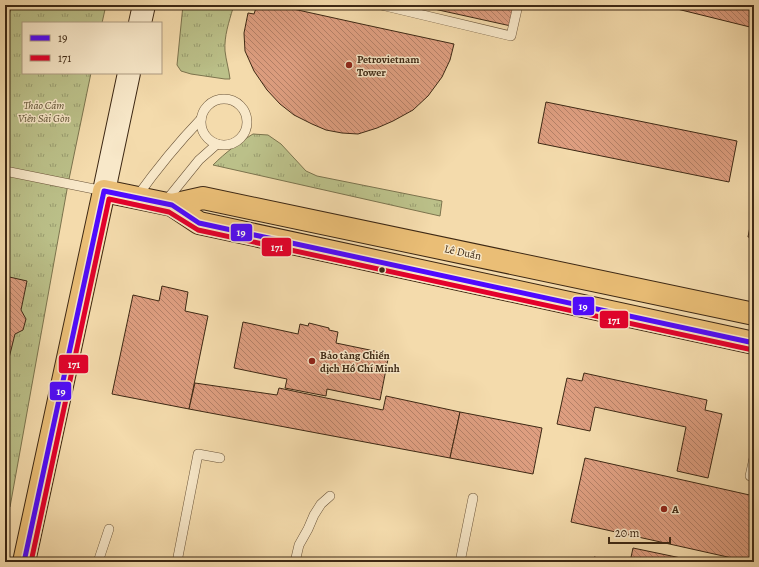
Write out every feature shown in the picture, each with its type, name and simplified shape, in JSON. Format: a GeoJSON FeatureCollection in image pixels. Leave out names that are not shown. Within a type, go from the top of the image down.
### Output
{"type":"FeatureCollection","features":[{"type":"Feature","properties":{"kind":"main road"},"geometry":{"type":"LineString","coordinates":[[140,22],[144,5]]}},
{"type":"Feature","properties":{"kind":"main road"},"geometry":{"type":"LineString","coordinates":[[24,562],[129,74]]}},
{"type":"Feature","properties":{"kind":"main road","name":"Lê Duẩn"},"geometry":{"type":"LineString","coordinates":[[104,191],[168,204],[203,198],[754,314]]}},
{"type":"Feature","properties":{"kind":"main road","name":"Lê Duẩn"},"geometry":{"type":"LineString","coordinates":[[168,204],[199,223],[754,343]]}},
{"type":"Feature","properties":{"kind":"main road"},"geometry":{"type":"LineString","coordinates":[[570,303],[576,276]]}},
{"type":"Feature","properties":{"kind":"lane"},"geometry":{"type":"LineString","coordinates":[[381,5],[511,36],[518,5]]}},
{"type":"Feature","properties":{"kind":"lane"},"geometry":{"type":"LineString","coordinates":[[222,98],[230,99],[238,103],[246,116],[247,124],[244,132],[239,138],[233,143],[225,145],[217,144],[210,140],[202,127],[201,119],[203,111],[208,105],[214,100],[222,98]]}},
{"type":"Feature","properties":{"kind":"lane"},"geometry":{"type":"LineString","coordinates":[[136,198],[178,143],[201,119]]}},
{"type":"Feature","properties":{"kind":"lane"},"geometry":{"type":"LineString","coordinates":[[168,204],[199,160],[217,144]]}},
{"type":"Feature","properties":{"kind":"lane"},"geometry":{"type":"LineString","coordinates":[[5,171],[104,191]]}},
{"type":"Feature","properties":{"kind":"lane"},"geometry":{"type":"LineString","coordinates":[[177,562],[198,454],[220,458]]}},
{"type":"Feature","properties":{"kind":"lane"},"geometry":{"type":"LineString","coordinates":[[754,458],[750,476],[754,477]]}},
{"type":"Feature","properties":{"kind":"lane"},"geometry":{"type":"LineString","coordinates":[[295,562],[299,545],[314,515],[321,504],[330,496]]}},
{"type":"Feature","properties":{"kind":"lane"},"geometry":{"type":"LineString","coordinates":[[460,562],[473,498]]}},
{"type":"Feature","properties":{"kind":"lane"},"geometry":{"type":"LineString","coordinates":[[98,562],[109,529]]}},
{"type":"Feature","properties":{"kind":"green space","name":"Thảo Cầm Viên Sài Gòn"},"geometry":{"type":"Polygon","coordinates":[[[5,5],[106,5],[102,22],[22,22],[22,74],[91,74],[68,184],[10,507],[5,505],[5,5]]]}},
{"type":"Feature","properties":{"kind":"green space"},"geometry":{"type":"Polygon","coordinates":[[[183,5],[234,5],[225,40],[225,54],[230,79],[191,74],[181,71],[177,65],[183,5]]]}},
{"type":"Feature","properties":{"kind":"green space"},"geometry":{"type":"Polygon","coordinates":[[[253,134],[268,135],[281,144],[306,171],[317,176],[442,201],[440,216],[213,165],[232,148],[253,134]]]}},
{"type":"Feature","properties":{"kind":"building"},"geometry":{"type":"Polygon","coordinates":[[[5,5],[11,5],[8,21],[5,21],[5,5]]]}},
{"type":"Feature","properties":{"kind":"building","name":"Petrovietnam Tower"},"geometry":{"type":"Polygon","coordinates":[[[257,5],[275,5],[454,44],[450,60],[442,77],[428,96],[413,110],[377,128],[358,134],[326,130],[294,115],[280,104],[267,90],[254,71],[245,51],[244,33],[248,13],[254,14],[257,5]]]}},
{"type":"Feature","properties":{"kind":"building"},"geometry":{"type":"Polygon","coordinates":[[[416,5],[516,5],[511,26],[416,5]]]}},
{"type":"Feature","properties":{"kind":"building"},"geometry":{"type":"Polygon","coordinates":[[[661,5],[754,5],[754,28],[661,5]]]}},
{"type":"Feature","properties":{"kind":"building"},"geometry":{"type":"Polygon","coordinates":[[[546,102],[737,141],[729,182],[538,143],[546,102]]]}},
{"type":"Feature","properties":{"kind":"building"},"geometry":{"type":"Polygon","coordinates":[[[754,206],[754,238],[748,237],[754,206]]]}},
{"type":"Feature","properties":{"kind":"building"},"geometry":{"type":"Polygon","coordinates":[[[5,276],[27,281],[21,310],[26,319],[23,330],[15,334],[7,366],[5,366],[5,276]]]}},
{"type":"Feature","properties":{"kind":"building"},"geometry":{"type":"Polygon","coordinates":[[[162,286],[188,292],[185,311],[208,316],[189,409],[112,394],[133,295],[159,301],[162,286]]]}},
{"type":"Feature","properties":{"kind":"building","name":"Bảo tàng Chiến dịch Hồ Chí Minh"},"geometry":{"type":"Polygon","coordinates":[[[243,322],[298,334],[300,324],[308,326],[309,323],[338,332],[336,343],[389,354],[380,400],[327,389],[326,396],[285,388],[287,379],[234,368],[243,322]]]}},
{"type":"Feature","properties":{"kind":"building"},"geometry":{"type":"Polygon","coordinates":[[[584,373],[707,400],[705,410],[722,414],[708,478],[677,471],[686,427],[595,407],[590,431],[557,424],[567,378],[582,381],[584,373]]]}},
{"type":"Feature","properties":{"kind":"building"},"geometry":{"type":"Polygon","coordinates":[[[195,383],[277,395],[279,388],[383,410],[386,396],[460,412],[450,458],[189,409],[195,383]]]}},
{"type":"Feature","properties":{"kind":"building"},"geometry":{"type":"Polygon","coordinates":[[[460,412],[542,428],[533,474],[450,458],[460,412]]]}},
{"type":"Feature","properties":{"kind":"building","name":"A"},"geometry":{"type":"Polygon","coordinates":[[[585,458],[754,496],[754,562],[571,522],[585,458]]]}},
{"type":"Feature","properties":{"kind":"building"},"geometry":{"type":"Polygon","coordinates":[[[633,548],[681,558],[680,562],[630,562],[633,548]]]}},
{"type":"Feature","properties":{"kind":"building"},"geometry":{"type":"Polygon","coordinates":[[[594,557],[617,562],[593,562],[594,557]]]}},
{"type":"Feature","properties":{"kind":"transit line","name":"19"},"geometry":{"type":"LineString","coordinates":[[24,562],[104,191],[172,205],[199,223],[754,343]]}},
{"type":"Feature","properties":{"kind":"transit line","name":"171"},"geometry":{"type":"LineString","coordinates":[[31,562],[109,199],[169,212],[198,230],[753,350]]}},
{"type":"Feature","properties":{"kind":"place","name":"Petrovietnam Tower"},"geometry":{"type":"Point","coordinates":[349,65]}},
{"type":"Feature","properties":{"kind":"place","name":"Bảo tàng Chiến dịch Hồ Chí Minh"},"geometry":{"type":"Point","coordinates":[312,361]}},
{"type":"Feature","properties":{"kind":"place","name":"A"},"geometry":{"type":"Point","coordinates":[664,509]}}]}
